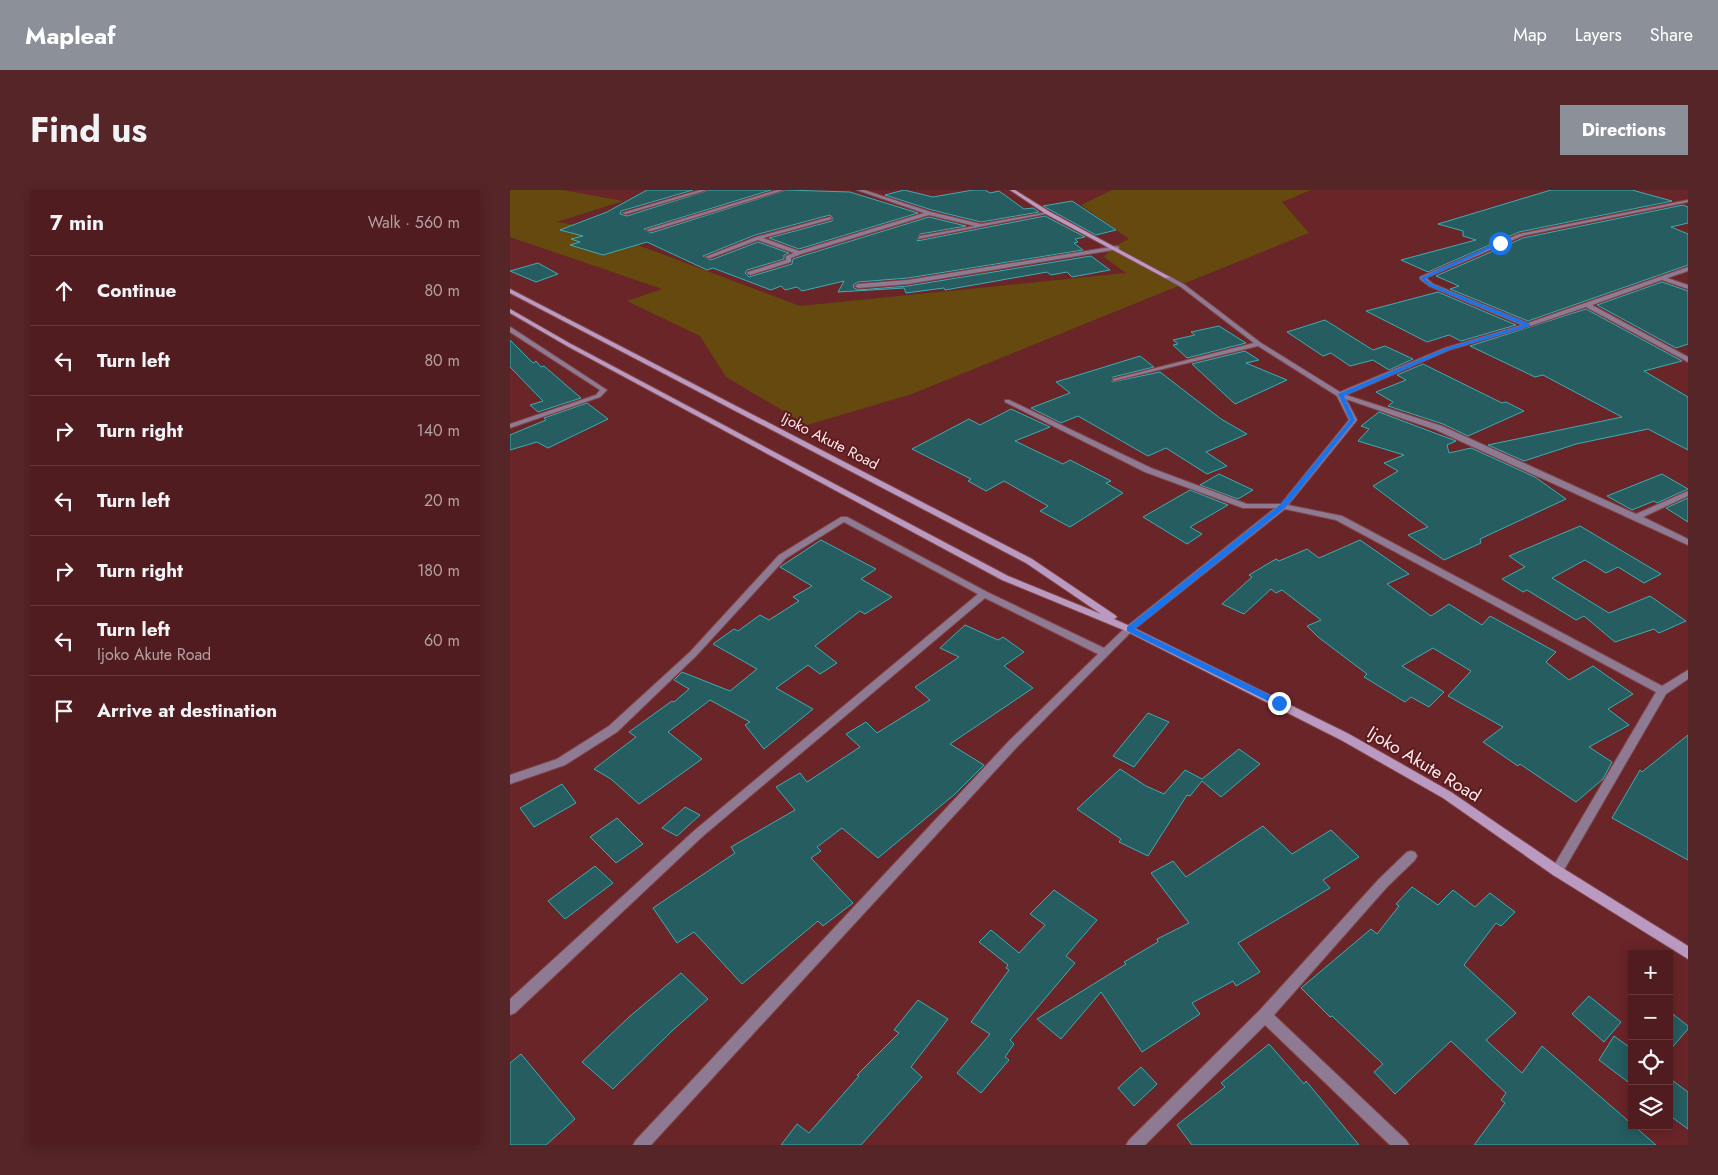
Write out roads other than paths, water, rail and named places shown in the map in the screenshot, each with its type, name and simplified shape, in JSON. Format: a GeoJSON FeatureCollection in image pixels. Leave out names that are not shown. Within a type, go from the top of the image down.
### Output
{"type":"FeatureCollection","features":[{"type":"Feature","properties":{"kind":"main road"},"geometry":{"type":"LineString","coordinates":[[1012,190],[1048,213],[1117,248],[1167,277]]}},
{"type":"Feature","properties":{"kind":"main road","name":"Ijoko Akute Road"},"geometry":{"type":"LineString","coordinates":[[510,291],[1029,562],[1129,629]]}},
{"type":"Feature","properties":{"kind":"main road","name":"Ijoko Akute Road"},"geometry":{"type":"LineString","coordinates":[[510,311],[569,345],[1005,578],[1129,629],[1345,738],[1447,795],[1557,871],[1688,953]]}},
{"type":"Feature","properties":{"kind":"street"},"geometry":{"type":"LineString","coordinates":[[624,213],[705,190]]}},
{"type":"Feature","properties":{"kind":"street"},"geometry":{"type":"LineString","coordinates":[[649,230],[782,190]]}},
{"type":"Feature","properties":{"kind":"street"},"geometry":{"type":"LineString","coordinates":[[859,190],[929,213],[981,226]]}},
{"type":"Feature","properties":{"kind":"street"},"geometry":{"type":"LineString","coordinates":[[1528,325],[1431,285],[1422,278],[1521,234],[1688,201]]}},
{"type":"Feature","properties":{"kind":"street"},"geometry":{"type":"LineString","coordinates":[[1678,203],[1688,206]]}},
{"type":"Feature","properties":{"kind":"street"},"geometry":{"type":"LineString","coordinates":[[750,273],[789,261],[788,257],[798,253],[929,213]]}},
{"type":"Feature","properties":{"kind":"street"},"geometry":{"type":"LineString","coordinates":[[920,238],[1048,213]]}},
{"type":"Feature","properties":{"kind":"street"},"geometry":{"type":"LineString","coordinates":[[708,257],[758,238],[830,218]]}},
{"type":"Feature","properties":{"kind":"street"},"geometry":{"type":"LineString","coordinates":[[758,238],[798,253]]}},
{"type":"Feature","properties":{"kind":"street"},"geometry":{"type":"LineString","coordinates":[[858,286],[908,282],[1117,248]]}},
{"type":"Feature","properties":{"kind":"street"},"geometry":{"type":"LineString","coordinates":[[1340,395],[1447,349],[1528,325],[1688,269]]}},
{"type":"Feature","properties":{"kind":"street"},"geometry":{"type":"LineString","coordinates":[[1167,277],[1182,286],[1259,344],[1340,395],[1439,428],[1688,542]]}},
{"type":"Feature","properties":{"kind":"street"},"geometry":{"type":"LineString","coordinates":[[1661,278],[1688,287]]}},
{"type":"Feature","properties":{"kind":"street"},"geometry":{"type":"LineString","coordinates":[[1586,304],[1688,360]]}},
{"type":"Feature","properties":{"kind":"street"},"geometry":{"type":"LineString","coordinates":[[510,329],[604,390],[598,396],[510,426]]}},
{"type":"Feature","properties":{"kind":"street"},"geometry":{"type":"LineString","coordinates":[[1115,380],[1259,344]]}},
{"type":"Feature","properties":{"kind":"street"},"geometry":{"type":"LineString","coordinates":[[641,1145],[1012,744],[1129,629],[1283,506],[1352,420],[1340,395]]}},
{"type":"Feature","properties":{"kind":"street"},"geometry":{"type":"LineString","coordinates":[[1007,401],[1148,470],[1246,506],[1283,506],[1339,518],[1662,691]]}},
{"type":"Feature","properties":{"kind":"street"},"geometry":{"type":"LineString","coordinates":[[1636,517],[1688,492]]}},
{"type":"Feature","properties":{"kind":"street"},"geometry":{"type":"LineString","coordinates":[[510,780],[561,762],[613,729],[693,654],[782,556],[844,519],[984,594],[1105,653]]}},
{"type":"Feature","properties":{"kind":"street"},"geometry":{"type":"LineString","coordinates":[[510,1008],[698,833],[984,594]]}},
{"type":"Feature","properties":{"kind":"street"},"geometry":{"type":"LineString","coordinates":[[1557,871],[1662,691],[1688,674]]}},
{"type":"Feature","properties":{"kind":"street"},"geometry":{"type":"LineString","coordinates":[[1134,1145],[1265,1015],[1383,883],[1411,856]]}},
{"type":"Feature","properties":{"kind":"street"},"geometry":{"type":"LineString","coordinates":[[1265,1015],[1401,1145]]}}]}
